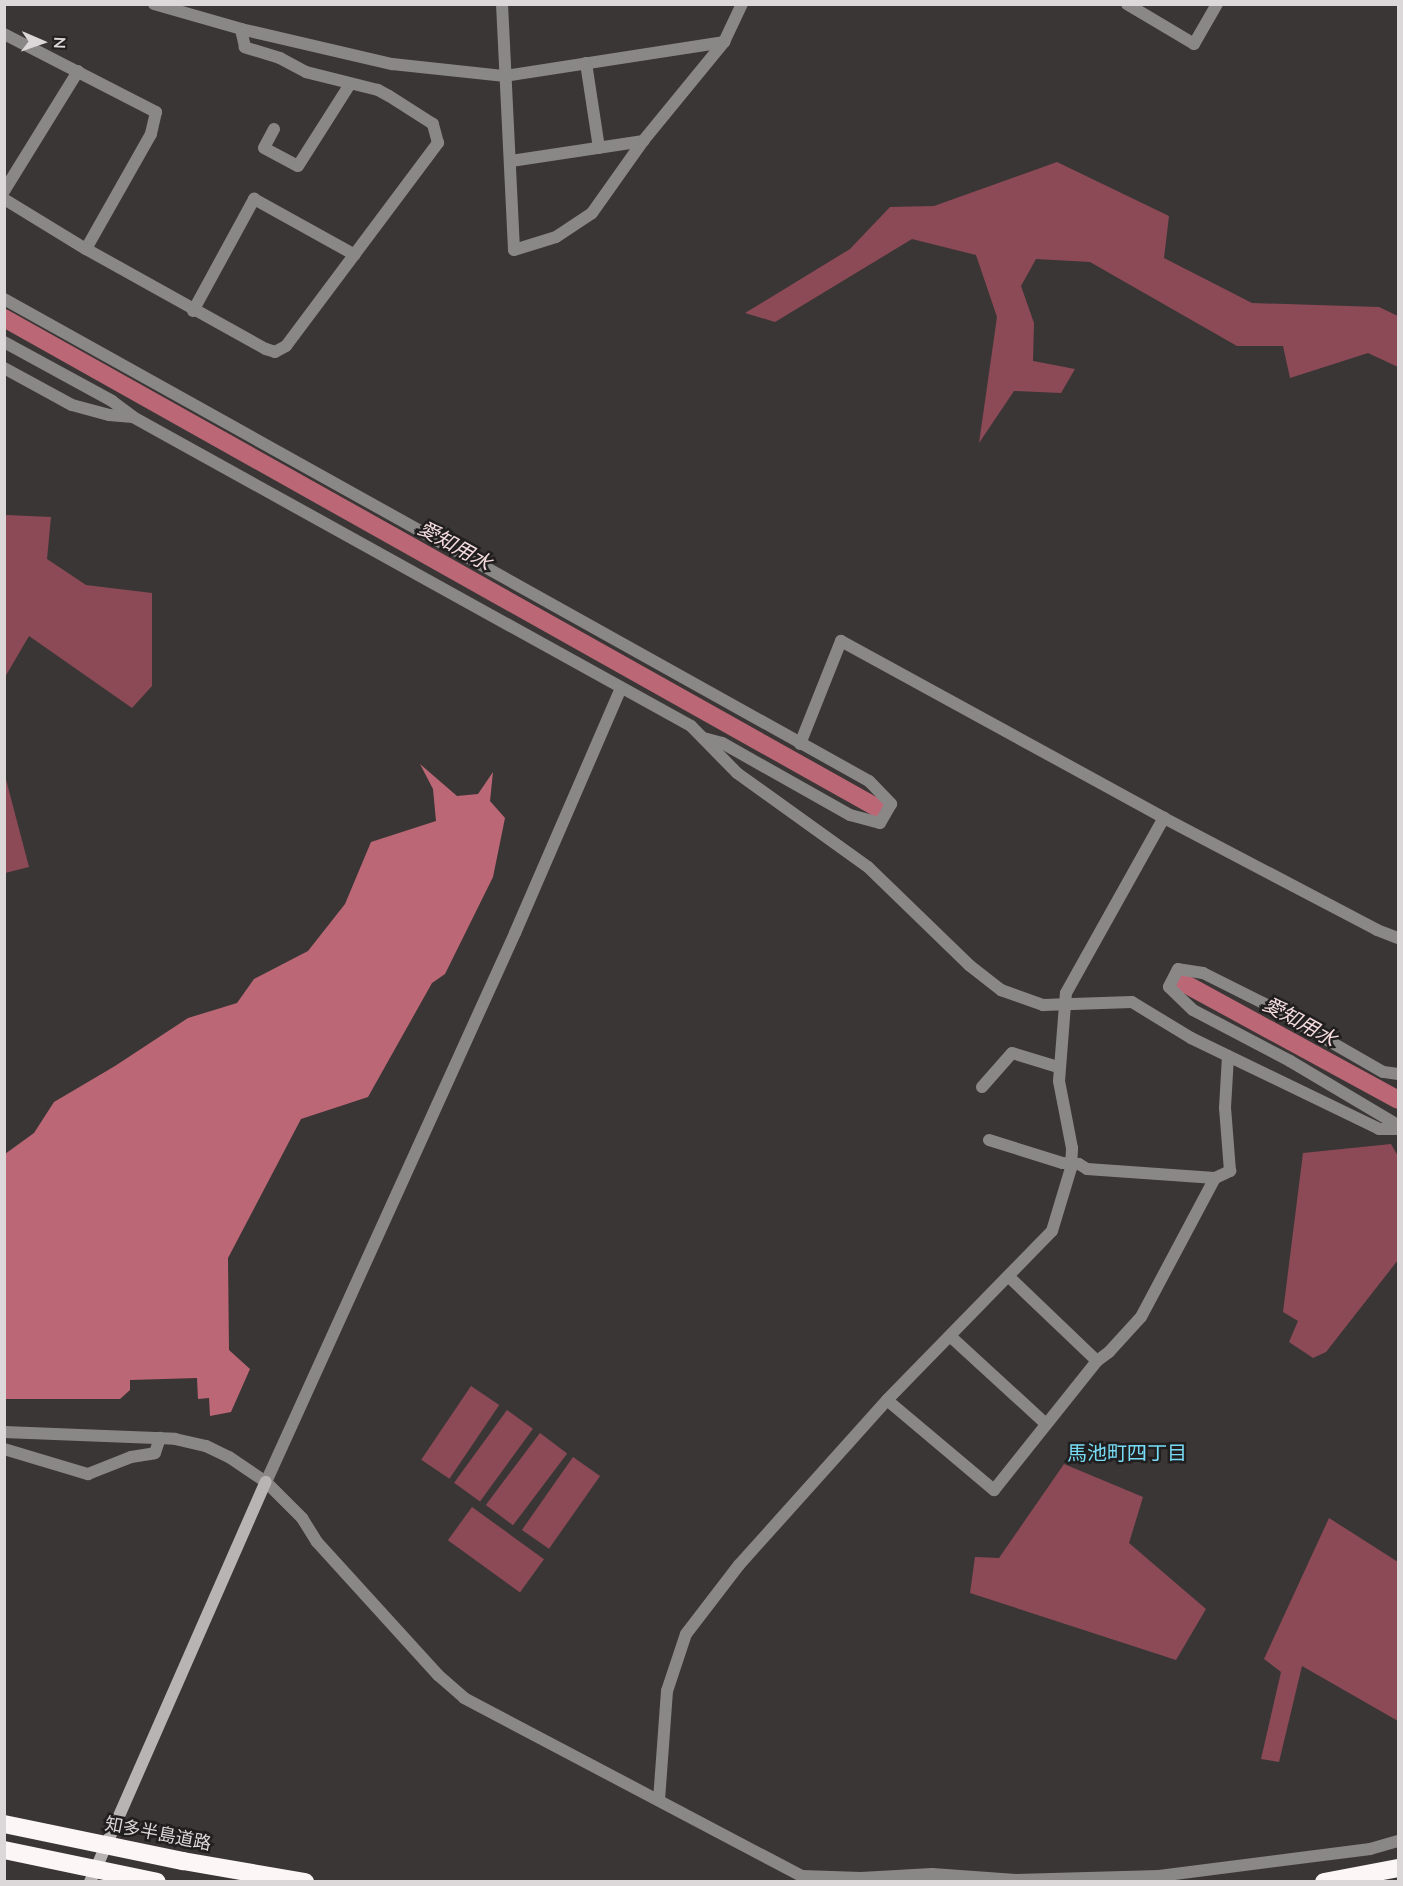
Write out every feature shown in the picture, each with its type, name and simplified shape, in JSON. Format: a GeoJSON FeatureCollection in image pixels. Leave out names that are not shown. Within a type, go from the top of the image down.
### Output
{"type":"FeatureCollection","features":[{"type":"Feature","properties":{"kind":"highway","name":"知多半島道路"},"geometry":{"type":"LineString","coordinates":[[4,1824],[127,1850],[305,1881]]}},
{"type":"Feature","properties":{"kind":"highway"},"geometry":{"type":"LineString","coordinates":[[4,1850],[157,1881]]}},
{"type":"Feature","properties":{"kind":"highway"},"geometry":{"type":"LineString","coordinates":[[1324,1881],[1398,1868]]}},
{"type":"Feature","properties":{"kind":"street"},"geometry":{"type":"LineString","coordinates":[[154,4],[241,29],[392,64],[505,76],[724,42]]}},
{"type":"Feature","properties":{"kind":"street"},"geometry":{"type":"LineString","coordinates":[[502,4],[514,250],[556,237],[592,213],[643,141],[724,42],[742,4]]}},
{"type":"Feature","properties":{"kind":"street"},"geometry":{"type":"LineString","coordinates":[[1127,4],[1194,44],[1217,4]]}},
{"type":"Feature","properties":{"kind":"street"},"geometry":{"type":"LineString","coordinates":[[4,199],[86,249],[194,310],[275,352],[286,346],[438,143],[433,124],[378,90],[306,72],[280,58],[245,47],[241,29]]}},
{"type":"Feature","properties":{"kind":"street"},"geometry":{"type":"LineString","coordinates":[[4,33],[156,112],[151,134],[86,249]]}},
{"type":"Feature","properties":{"kind":"street"},"geometry":{"type":"LineString","coordinates":[[586,63],[599,148]]}},
{"type":"Feature","properties":{"kind":"street"},"geometry":{"type":"LineString","coordinates":[[4,190],[78,71]]}},
{"type":"Feature","properties":{"kind":"street"},"geometry":{"type":"LineString","coordinates":[[274,129],[264,148],[298,166],[350,84]]}},
{"type":"Feature","properties":{"kind":"street"},"geometry":{"type":"LineString","coordinates":[[511,161],[643,141]]}},
{"type":"Feature","properties":{"kind":"street"},"geometry":{"type":"LineString","coordinates":[[194,310],[254,200],[355,255]]}},
{"type":"Feature","properties":{"kind":"street"},"geometry":{"type":"LineString","coordinates":[[4,299],[870,781],[891,804],[880,823],[850,815],[722,742],[702,738]]}},
{"type":"Feature","properties":{"kind":"street"},"geometry":{"type":"LineString","coordinates":[[4,342],[112,401],[133,417],[691,726],[737,773],[868,867],[969,965],[1001,990],[1043,1005],[1132,1002],[1191,1038],[1379,1130],[1398,1127]]}},
{"type":"Feature","properties":{"kind":"street"},"geometry":{"type":"LineString","coordinates":[[4,369],[72,405],[109,415],[133,417]]}},
{"type":"Feature","properties":{"kind":"street"},"geometry":{"type":"LineString","coordinates":[[800,744],[841,641],[1164,818],[1377,930],[1398,938]]}},
{"type":"Feature","properties":{"kind":"street"},"geometry":{"type":"LineString","coordinates":[[90,1881],[266,1482],[510,944],[621,688]]}},
{"type":"Feature","properties":{"kind":"street"},"geometry":{"type":"LineString","coordinates":[[660,1800],[667,1691],[686,1634],[739,1564],[887,1400],[1052,1231],[1071,1164],[1072,1148],[1058,1067],[1066,993],[1164,818]]}},
{"type":"Feature","properties":{"kind":"street"},"geometry":{"type":"LineString","coordinates":[[1398,1074],[1383,1072],[1263,1003],[1203,974],[1178,969],[1169,987],[1193,1010],[1290,1061],[1398,1127]]}},
{"type":"Feature","properties":{"kind":"street"},"geometry":{"type":"LineString","coordinates":[[982,1087],[1012,1053],[1058,1067]]}},
{"type":"Feature","properties":{"kind":"street"},"geometry":{"type":"LineString","coordinates":[[989,1140],[1071,1164],[1079,1164],[1087,1169],[1215,1178],[1230,1172],[1225,1108],[1228,1056]]}},
{"type":"Feature","properties":{"kind":"street"},"geometry":{"type":"LineString","coordinates":[[887,1400],[994,1490],[1097,1360],[1109,1352],[1141,1317],[1215,1178]]}},
{"type":"Feature","properties":{"kind":"street"},"geometry":{"type":"LineString","coordinates":[[1009,1277],[1097,1360]]}},
{"type":"Feature","properties":{"kind":"street"},"geometry":{"type":"LineString","coordinates":[[950,1336],[1046,1424]]}},
{"type":"Feature","properties":{"kind":"street"},"geometry":{"type":"LineString","coordinates":[[4,1432],[160,1438],[206,1446],[229,1457],[266,1482],[302,1518],[317,1542],[438,1675],[464,1698],[802,1876],[1016,1880],[1159,1876],[1370,1849],[1398,1841]]}},
{"type":"Feature","properties":{"kind":"street"},"geometry":{"type":"LineString","coordinates":[[4,1449],[88,1474],[131,1457],[155,1453],[160,1438]]}},
{"type":"Feature","properties":{"kind":"shaded area"},"geometry":{"type":"Polygon","coordinates":[[[1057,162],[1169,216],[1164,258],[1252,303],[1379,307],[1398,316],[1398,367],[1368,353],[1290,378],[1283,346],[1237,346],[1090,262],[1036,259],[1021,286],[1034,323],[1033,361],[1075,369],[1061,393],[1014,391],[979,443],[997,317],[976,255],[912,239],[775,322],[745,313],[850,249],[890,207],[934,206],[1057,162]]]}},
{"type":"Feature","properties":{"kind":"shaded area"},"geometry":{"type":"Polygon","coordinates":[[[4,516],[51,517],[47,559],[86,585],[152,593],[152,686],[132,708],[29,636],[5,677],[4,516]]]}},
{"type":"Feature","properties":{"kind":"shaded area"},"geometry":{"type":"Polygon","coordinates":[[[420,764],[457,796],[478,794],[493,772],[490,801],[505,818],[493,877],[445,974],[432,983],[368,1097],[301,1119],[228,1258],[229,1350],[250,1369],[231,1412],[210,1416],[209,1398],[198,1399],[197,1378],[130,1380],[130,1390],[120,1399],[5,1399],[5,1154],[34,1133],[54,1102],[115,1066],[188,1018],[237,1003],[254,979],[308,951],[345,904],[371,842],[436,821],[433,789],[420,764]]]}},
{"type":"Feature","properties":{"kind":"shaded area"},"geometry":{"type":"Polygon","coordinates":[[[4,772],[29,867],[5,873],[4,873],[4,772]]]}},
{"type":"Feature","properties":{"kind":"shaded area"},"geometry":{"type":"Polygon","coordinates":[[[1391,1144],[1398,1156],[1398,1260],[1326,1352],[1313,1358],[1289,1342],[1298,1321],[1283,1312],[1303,1153],[1391,1144]]]}},
{"type":"Feature","properties":{"kind":"shaded area"},"geometry":{"type":"Polygon","coordinates":[[[471,1386],[499,1405],[449,1479],[421,1460],[471,1386]]]}},
{"type":"Feature","properties":{"kind":"shaded area"},"geometry":{"type":"Polygon","coordinates":[[[507,1410],[533,1429],[480,1502],[454,1483],[507,1410]]]}},
{"type":"Feature","properties":{"kind":"shaded area"},"geometry":{"type":"Polygon","coordinates":[[[540,1433],[567,1453],[513,1525],[486,1505],[540,1433]]]}},
{"type":"Feature","properties":{"kind":"shaded area"},"geometry":{"type":"Polygon","coordinates":[[[573,1457],[600,1476],[549,1549],[522,1530],[573,1457]]]}},
{"type":"Feature","properties":{"kind":"shaded area"},"geometry":{"type":"Polygon","coordinates":[[[1064,1464],[1143,1497],[1129,1543],[1206,1609],[1176,1660],[970,1593],[975,1557],[999,1558],[1064,1464]]]}},
{"type":"Feature","properties":{"kind":"shaded area"},"geometry":{"type":"Polygon","coordinates":[[[472,1507],[544,1559],[520,1592],[448,1540],[472,1507]]]}},
{"type":"Feature","properties":{"kind":"shaded area"},"geometry":{"type":"Polygon","coordinates":[[[1329,1518],[1398,1562],[1398,1721],[1302,1666],[1279,1762],[1261,1759],[1281,1672],[1264,1659],[1329,1518]]]}},
{"type":"Feature","properties":{"kind":"waterway","name":"愛知用水"},"geometry":{"type":"LineString","coordinates":[[4,318],[883,811]]}},
{"type":"Feature","properties":{"kind":"waterway","name":"愛知用水"},"geometry":{"type":"LineString","coordinates":[[1180,981],[1398,1100]]}},
{"type":"Feature","properties":{"kind":"district","name":"馬池町四丁目"},"geometry":{"type":"Point","coordinates":[1127,1452]}}]}
